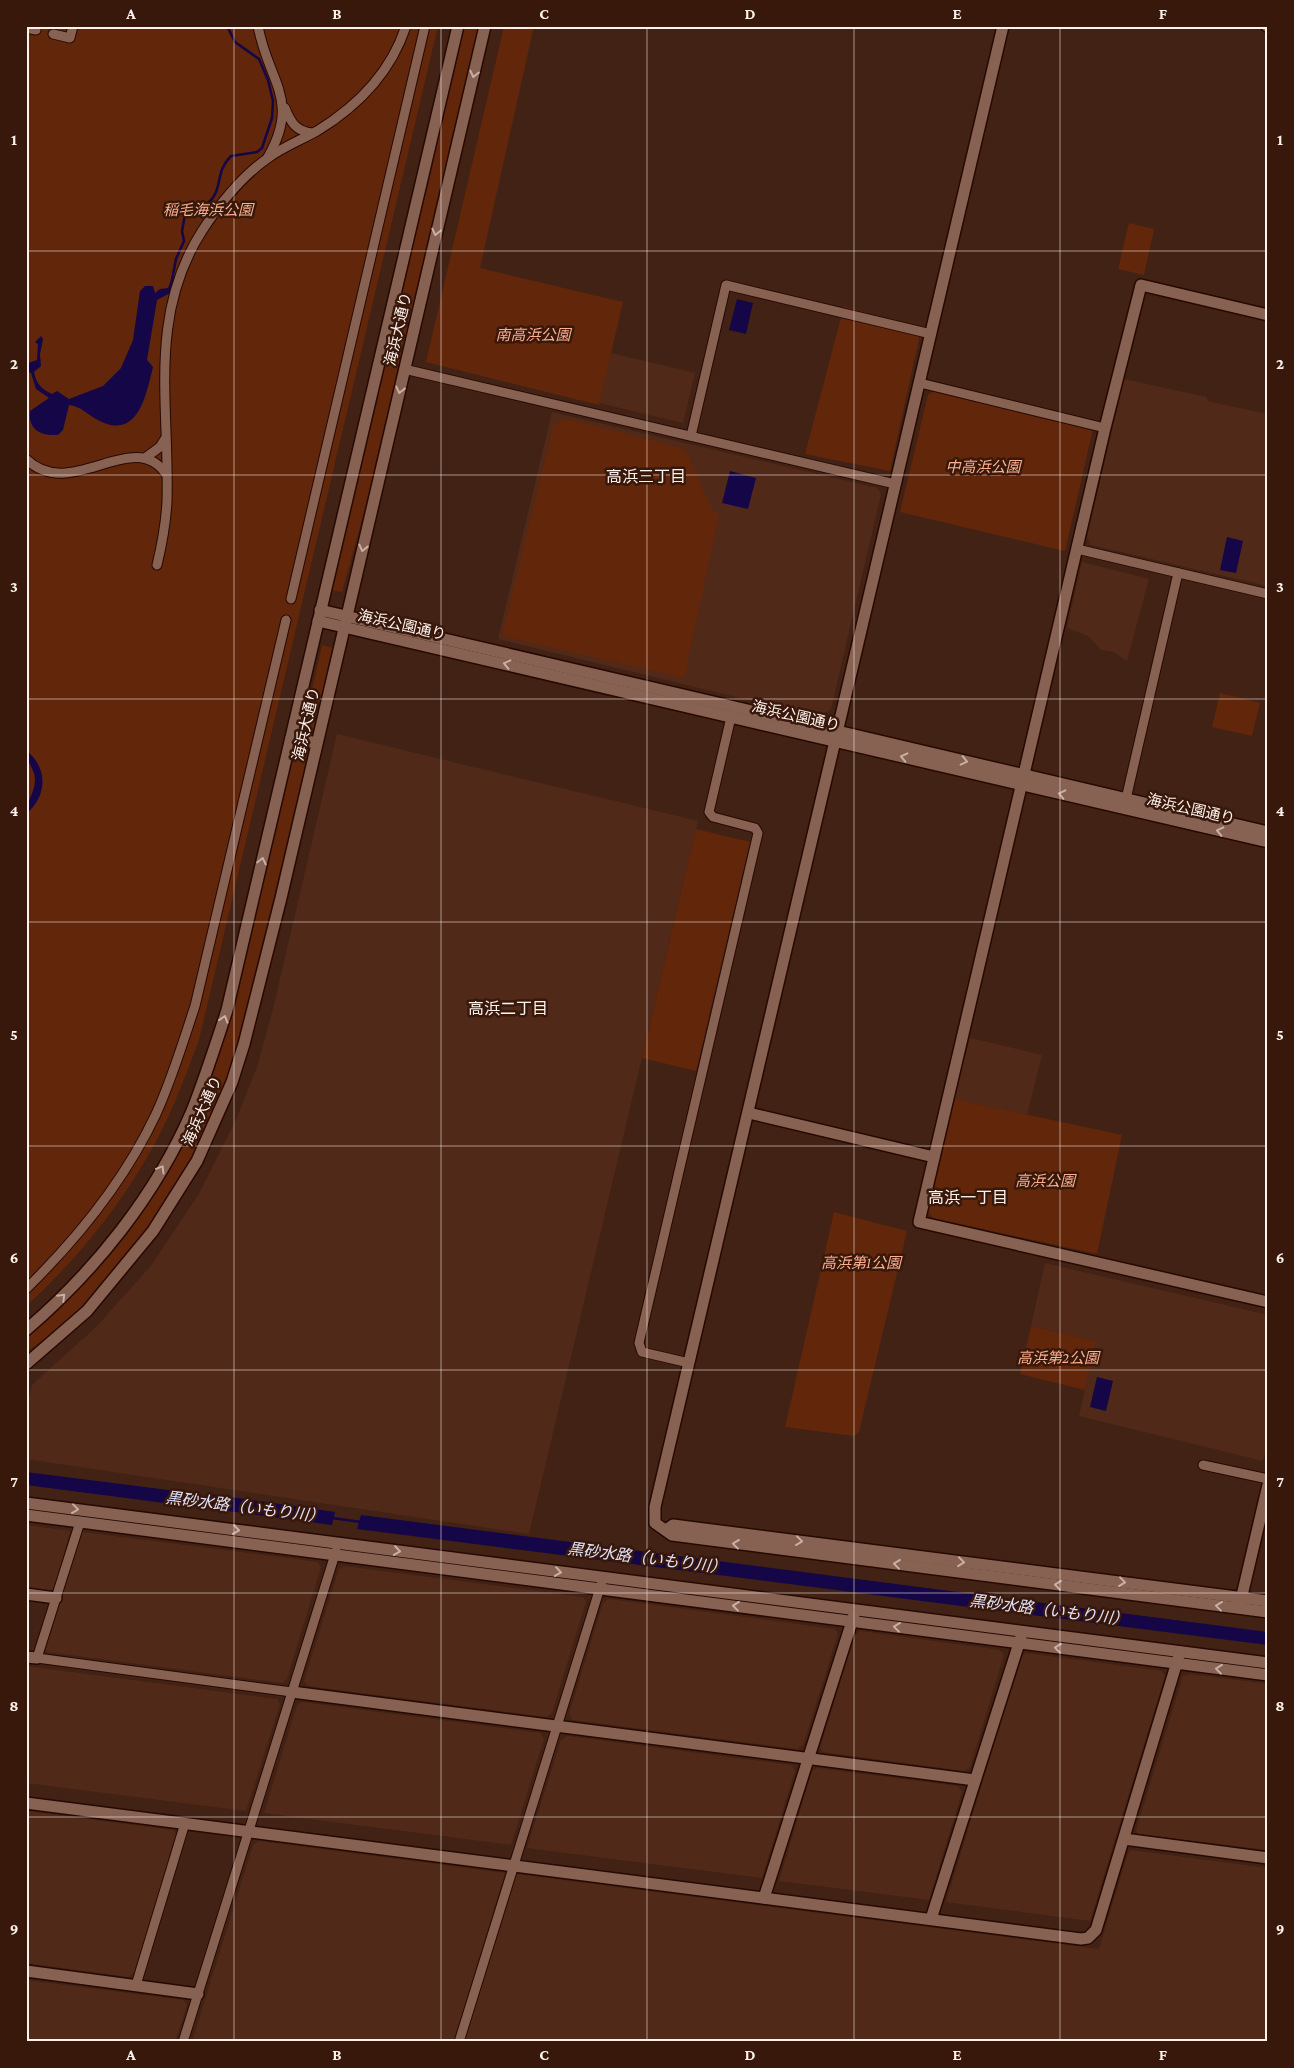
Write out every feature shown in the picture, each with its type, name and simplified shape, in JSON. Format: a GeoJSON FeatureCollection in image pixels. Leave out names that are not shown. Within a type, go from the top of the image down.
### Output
{"type":"FeatureCollection","features":[{"type":"Feature","properties":{"kind":"street"},"geometry":{"type":"LineString","coordinates":[[53,34],[70,38],[73,26]]}},
{"type":"Feature","properties":{"kind":"street"},"geometry":{"type":"LineString","coordinates":[[258,26],[290,120],[296,128],[312,133]]}},
{"type":"Feature","properties":{"kind":"street"},"geometry":{"type":"LineString","coordinates":[[158,565],[164,527],[166,474],[165,342],[177,289],[187,262],[203,230],[224,202],[268,158],[346,111],[375,84],[385,70],[406,26]]}},
{"type":"Feature","properties":{"kind":"street"},"geometry":{"type":"LineString","coordinates":[[291,599],[425,26]]}},
{"type":"Feature","properties":{"kind":"street","name":"海浜大通り"},"geometry":{"type":"LineString","coordinates":[[26,1330],[71,1288],[133,1214],[164,1163],[191,1112],[213,1056],[227,1010],[458,26]]}},
{"type":"Feature","properties":{"kind":"street","name":"海浜大通り"},"geometry":{"type":"LineString","coordinates":[[26,1364],[86,1310],[137,1253],[186,1181],[209,1136],[244,1044],[346,622],[485,26]]}},
{"type":"Feature","properties":{"kind":"street"},"geometry":{"type":"LineString","coordinates":[[1003,26],[655,1507],[655,1524],[666,1530],[673,1524],[1240,1603],[1268,1612]]}},
{"type":"Feature","properties":{"kind":"street"},"geometry":{"type":"LineString","coordinates":[[26,28],[36,30]]}},
{"type":"Feature","properties":{"kind":"street"},"geometry":{"type":"LineString","coordinates":[[268,158],[278,140],[284,106]]}},
{"type":"Feature","properties":{"kind":"street"},"geometry":{"type":"LineString","coordinates":[[690,436],[726,285],[931,334]]}},
{"type":"Feature","properties":{"kind":"street"},"geometry":{"type":"LineString","coordinates":[[1268,315],[1141,285],[1105,428],[919,1222],[1268,1302]]}},
{"type":"Feature","properties":{"kind":"street"},"geometry":{"type":"LineString","coordinates":[[404,369],[895,484]]}},
{"type":"Feature","properties":{"kind":"street"},"geometry":{"type":"LineString","coordinates":[[920,383],[1105,428]]}},
{"type":"Feature","properties":{"kind":"street"},"geometry":{"type":"LineString","coordinates":[[26,459],[43,471],[70,474],[108,462],[145,458],[160,447],[165,439]]}},
{"type":"Feature","properties":{"kind":"street"},"geometry":{"type":"LineString","coordinates":[[145,458],[160,466],[166,474]]}},
{"type":"Feature","properties":{"kind":"street"},"geometry":{"type":"LineString","coordinates":[[1077,549],[1268,594]]}},
{"type":"Feature","properties":{"kind":"street"},"geometry":{"type":"LineString","coordinates":[[1126,799],[1178,573]]}},
{"type":"Feature","properties":{"kind":"street","name":"海浜公園通り"},"geometry":{"type":"LineString","coordinates":[[319,615],[732,716],[836,736]]}},
{"type":"Feature","properties":{"kind":"street"},"geometry":{"type":"LineString","coordinates":[[26,1289],[77,1235],[112,1189],[155,1114],[178,1057],[195,1006],[286,620]]}},
{"type":"Feature","properties":{"kind":"street","name":"海浜公園通り"},"geometry":{"type":"LineString","coordinates":[[346,622],[1022,780],[1268,842]]}},
{"type":"Feature","properties":{"kind":"street"},"geometry":{"type":"LineString","coordinates":[[689,1363],[642,1352],[639,1343],[758,833],[756,828],[713,817],[709,812],[732,716]]}},
{"type":"Feature","properties":{"kind":"street"},"geometry":{"type":"LineString","coordinates":[[291,738],[317,744]]}},
{"type":"Feature","properties":{"kind":"street","name":"海浜公園通り"},"geometry":{"type":"LineString","coordinates":[[1022,780],[1126,799],[1268,832]]}},
{"type":"Feature","properties":{"kind":"street"},"geometry":{"type":"LineString","coordinates":[[749,1113],[934,1157]]}},
{"type":"Feature","properties":{"kind":"street"},"geometry":{"type":"LineString","coordinates":[[1203,1465],[1268,1479]]}},
{"type":"Feature","properties":{"kind":"street"},"geometry":{"type":"LineString","coordinates":[[1240,1603],[1268,1485]]}},
{"type":"Feature","properties":{"kind":"street"},"geometry":{"type":"LineString","coordinates":[[26,1503],[338,1543],[852,1621],[1018,1642],[1179,1658],[1268,1663]]}},
{"type":"Feature","properties":{"kind":"street"},"geometry":{"type":"LineString","coordinates":[[26,1515],[335,1555],[855,1609],[1023,1630],[1268,1675]]}},
{"type":"Feature","properties":{"kind":"street"},"geometry":{"type":"LineString","coordinates":[[80,1522],[56,1598],[32,1657],[975,1780]]}},
{"type":"Feature","properties":{"kind":"street"},"geometry":{"type":"LineString","coordinates":[[183,2042],[338,1543]]}},
{"type":"Feature","properties":{"kind":"street"},"geometry":{"type":"LineString","coordinates":[[459,2042],[602,1584]]}},
{"type":"Feature","properties":{"kind":"street"},"geometry":{"type":"LineString","coordinates":[[26,1594],[56,1598]]}},
{"type":"Feature","properties":{"kind":"street"},"geometry":{"type":"LineString","coordinates":[[1240,1603],[1268,1601]]}},
{"type":"Feature","properties":{"kind":"street"},"geometry":{"type":"LineString","coordinates":[[764,1898],[855,1609]]}},
{"type":"Feature","properties":{"kind":"street"},"geometry":{"type":"LineString","coordinates":[[931,1918],[1023,1630]]}},
{"type":"Feature","properties":{"kind":"street"},"geometry":{"type":"LineString","coordinates":[[26,1803],[931,1918],[1082,1939],[1088,1938],[1096,1930],[1179,1658]]}},
{"type":"Feature","properties":{"kind":"street"},"geometry":{"type":"LineString","coordinates":[[136,1985],[186,1823]]}},
{"type":"Feature","properties":{"kind":"street"},"geometry":{"type":"LineString","coordinates":[[1124,1839],[1268,1858]]}},
{"type":"Feature","properties":{"kind":"street"},"geometry":{"type":"LineString","coordinates":[[26,1971],[198,1994]]}},
{"type":"Feature","properties":{"kind":"shaded area"},"geometry":{"type":"Polygon","coordinates":[[[611,353],[695,373],[683,423],[599,403],[611,353]]]}},
{"type":"Feature","properties":{"kind":"shaded area"},"geometry":{"type":"Polygon","coordinates":[[[1124,379],[1207,397],[1207,401],[1268,414],[1268,586],[1091,545],[1087,538],[1124,379]]]}},
{"type":"Feature","properties":{"kind":"shaded area"},"geometry":{"type":"Polygon","coordinates":[[[552,412],[877,488],[881,494],[831,709],[818,717],[498,639],[552,412]]]}},
{"type":"Feature","properties":{"kind":"shaded area"},"geometry":{"type":"Polygon","coordinates":[[[1082,562],[1149,579],[1127,661],[1114,652],[1101,650],[1088,636],[1067,628],[1082,562]]]}},
{"type":"Feature","properties":{"kind":"shaded area"},"geometry":{"type":"Polygon","coordinates":[[[337,734],[698,821],[529,1534],[26,1459],[26,1410],[32,1385],[96,1327],[150,1267],[199,1194],[236,1120],[257,1067],[274,1005],[337,734]]]}},
{"type":"Feature","properties":{"kind":"shaded area"},"geometry":{"type":"Polygon","coordinates":[[[970,1038],[1042,1055],[1027,1115],[954,1099],[970,1038]]]}},
{"type":"Feature","properties":{"kind":"shaded area"},"geometry":{"type":"Polygon","coordinates":[[[1045,1263],[1268,1315],[1268,1440],[1263,1461],[1079,1416],[1096,1341],[1031,1326],[1045,1263]]]}},
{"type":"Feature","properties":{"kind":"shaded area"},"geometry":{"type":"Polygon","coordinates":[[[26,1525],[70,1531],[54,1591],[50,1594],[26,1590],[26,1525]]]}},
{"type":"Feature","properties":{"kind":"shaded area"},"geometry":{"type":"Polygon","coordinates":[[[82,1532],[318,1562],[321,1567],[287,1679],[282,1683],[47,1652],[45,1649],[82,1532]]]}},
{"type":"Feature","properties":{"kind":"shaded area"},"geometry":{"type":"Polygon","coordinates":[[[344,1566],[583,1597],[586,1602],[552,1713],[547,1717],[308,1686],[304,1681],[339,1569],[344,1566]]]}},
{"type":"Feature","properties":{"kind":"shaded area"},"geometry":{"type":"Polygon","coordinates":[[[609,1599],[835,1629],[838,1634],[803,1745],[797,1749],[572,1720],[569,1714],[603,1603],[609,1599]]]}},
{"type":"Feature","properties":{"kind":"shaded area"},"geometry":{"type":"Polygon","coordinates":[[[860,1631],[1000,1650],[1004,1655],[970,1767],[964,1771],[823,1752],[820,1748],[855,1635],[860,1631]]]}},
{"type":"Feature","properties":{"kind":"shaded area"},"geometry":{"type":"Polygon","coordinates":[[[1026,1653],[1162,1671],[1165,1676],[1090,1921],[946,1902],[1021,1656],[1026,1653]]]}},
{"type":"Feature","properties":{"kind":"shaded area"},"geometry":{"type":"Polygon","coordinates":[[[26,1666],[277,1699],[280,1704],[246,1811],[26,1783],[26,1666]]]}},
{"type":"Feature","properties":{"kind":"shaded area"},"geometry":{"type":"Polygon","coordinates":[[[1190,1674],[1268,1684],[1268,1850],[1138,1834],[1136,1830],[1183,1676],[1190,1674]]]}},
{"type":"Feature","properties":{"kind":"shaded area"},"geometry":{"type":"Polygon","coordinates":[[[302,1702],[540,1733],[544,1739],[511,1845],[264,1813],[297,1705],[302,1702]]]}},
{"type":"Feature","properties":{"kind":"shaded area"},"geometry":{"type":"Polygon","coordinates":[[[567,1736],[792,1765],[795,1771],[762,1878],[527,1848],[561,1740],[567,1736]]]}},
{"type":"Feature","properties":{"kind":"shaded area"},"geometry":{"type":"Polygon","coordinates":[[[817,1768],[958,1786],[962,1792],[929,1900],[779,1881],[812,1771],[817,1768]]]}},
{"type":"Feature","properties":{"kind":"shaded area"},"geometry":{"type":"Polygon","coordinates":[[[26,1811],[173,1830],[177,1836],[134,1973],[128,1977],[26,1963],[26,1811]]]}},
{"type":"Feature","properties":{"kind":"shaded area"},"geometry":{"type":"Polygon","coordinates":[[[259,1841],[505,1873],[454,2042],[192,2042],[253,1845],[259,1841]]]}},
{"type":"Feature","properties":{"kind":"shaded area"},"geometry":{"type":"Polygon","coordinates":[[[1131,1850],[1268,1868],[1268,2042],[464,2042],[516,1874],[1099,1949],[1128,1853],[1131,1850]]]}},
{"type":"Feature","properties":{"kind":"shaded area"},"geometry":{"type":"Polygon","coordinates":[[[26,1980],[183,2000],[187,2005],[175,2042],[26,2042],[26,1980]]]}},
{"type":"Feature","properties":{"kind":"green space","name":"稲毛海浜公園"},"geometry":{"type":"Polygon","coordinates":[[[26,26],[438,26],[199,1040],[161,1132],[129,1187],[71,1262],[26,1306],[26,26]]]}},
{"type":"Feature","properties":{"kind":"green space"},"geometry":{"type":"Polygon","coordinates":[[[463,26],[479,26],[364,513],[342,592],[331,590],[463,26]]]}},
{"type":"Feature","properties":{"kind":"green space","name":"南高浜公園"},"geometry":{"type":"Polygon","coordinates":[[[504,26],[534,26],[480,268],[623,302],[599,405],[426,362],[504,26]]]}},
{"type":"Feature","properties":{"kind":"green space"},"geometry":{"type":"Polygon","coordinates":[[[1129,223],[1154,229],[1144,275],[1118,269],[1129,223]]]}},
{"type":"Feature","properties":{"kind":"green space"},"geometry":{"type":"Polygon","coordinates":[[[844,306],[921,330],[890,471],[805,454],[844,306]]]}},
{"type":"Feature","properties":{"kind":"green space","name":"中高浜公園"},"geometry":{"type":"Polygon","coordinates":[[[934,391],[1093,429],[1065,551],[900,512],[928,395],[934,391]]]}},
{"type":"Feature","properties":{"kind":"green space"},"geometry":{"type":"Polygon","coordinates":[[[564,418],[685,449],[713,511],[719,514],[684,678],[502,636],[553,426],[564,418]]]}},
{"type":"Feature","properties":{"kind":"green space"},"geometry":{"type":"Polygon","coordinates":[[[322,645],[333,648],[311,734],[299,731],[298,729],[310,699],[322,645]]]}},
{"type":"Feature","properties":{"kind":"green space"},"geometry":{"type":"Polygon","coordinates":[[[1220,693],[1260,703],[1252,736],[1212,727],[1220,693]]]}},
{"type":"Feature","properties":{"kind":"green space"},"geometry":{"type":"Polygon","coordinates":[[[294,747],[309,751],[244,1028],[234,1061],[214,1111],[181,1176],[141,1238],[94,1295],[68,1321],[26,1353],[26,1338],[81,1287],[130,1228],[152,1196],[189,1130],[212,1076],[231,1015],[294,747]]]}},
{"type":"Feature","properties":{"kind":"green space"},"geometry":{"type":"Polygon","coordinates":[[[696,829],[750,842],[696,1071],[642,1058],[696,829]]]}},
{"type":"Feature","properties":{"kind":"green space","name":"高浜公園"},"geometry":{"type":"Polygon","coordinates":[[[954,1099],[1122,1135],[1097,1254],[933,1218],[927,1210],[954,1099]]]}},
{"type":"Feature","properties":{"kind":"green space","name":"高浜第1公園"},"geometry":{"type":"Polygon","coordinates":[[[834,1212],[907,1231],[859,1432],[854,1436],[785,1427],[834,1212]]]}},
{"type":"Feature","properties":{"kind":"green space","name":"高浜第2公園"},"geometry":{"type":"Polygon","coordinates":[[[1031,1326],[1096,1341],[1085,1390],[1020,1374],[1031,1326]]]}},
{"type":"Feature","properties":{"kind":"water"},"geometry":{"type":"Polygon","coordinates":[[[171,280],[174,280],[172,292],[157,300],[147,360],[153,367],[143,402],[131,420],[122,425],[110,425],[77,407],[69,405],[63,430],[58,435],[37,431],[31,423],[30,411],[49,398],[36,389],[31,373],[26,371],[26,364],[37,360],[38,344],[35,342],[41,336],[43,339],[40,354],[41,366],[34,372],[36,379],[45,390],[52,394],[57,391],[69,399],[103,386],[121,368],[133,340],[140,291],[145,286],[153,286],[155,293],[160,289],[168,288],[171,280]]]}},
{"type":"Feature","properties":{"kind":"water"},"geometry":{"type":"Polygon","coordinates":[[[737,299],[753,303],[746,334],[729,330],[737,299]]]}},
{"type":"Feature","properties":{"kind":"water"},"geometry":{"type":"Polygon","coordinates":[[[730,471],[756,478],[748,509],[722,503],[730,471]]]}},
{"type":"Feature","properties":{"kind":"water"},"geometry":{"type":"Polygon","coordinates":[[[1227,537],[1243,541],[1236,573],[1220,570],[1227,537]]]}},
{"type":"Feature","properties":{"kind":"water"},"geometry":{"type":"Polygon","coordinates":[[[26,750],[38,765],[42,782],[38,799],[26,814],[35,780],[26,750]]]}},
{"type":"Feature","properties":{"kind":"water"},"geometry":{"type":"Polygon","coordinates":[[[1097,1377],[1113,1381],[1106,1411],[1090,1407],[1097,1377]]]}},
{"type":"Feature","properties":{"kind":"water"},"geometry":{"type":"Polygon","coordinates":[[[26,1472],[184,1492],[180,1505],[26,1485],[26,1472]]]}},
{"type":"Feature","properties":{"kind":"water"},"geometry":{"type":"Polygon","coordinates":[[[210,1494],[335,1512],[332,1525],[205,1508],[210,1494]]]}},
{"type":"Feature","properties":{"kind":"water"},"geometry":{"type":"Polygon","coordinates":[[[361,1515],[1268,1632],[1268,1645],[357,1529],[361,1515]]]}},
{"type":"Feature","properties":{"kind":"waterway"},"geometry":{"type":"LineString","coordinates":[[172,280],[176,259],[184,241],[182,231],[185,215],[212,199],[223,168],[231,156],[257,152],[262,148],[272,118],[273,101],[268,80],[259,59],[235,42],[227,26]]}},
{"type":"Feature","properties":{"kind":"waterway","name":"黒砂水路（いもり川）"},"geometry":{"type":"LineString","coordinates":[[181,1498],[210,1502]]}},
{"type":"Feature","properties":{"kind":"waterway","name":"黒砂水路（いもり川）"},"geometry":{"type":"LineString","coordinates":[[332,1518],[361,1522]]}},
{"type":"Feature","properties":{"kind":"district","name":"高浜三丁目"},"geometry":{"type":"Point","coordinates":[646,476]}},
{"type":"Feature","properties":{"kind":"district","name":"高浜二丁目"},"geometry":{"type":"Point","coordinates":[508,1008]}},
{"type":"Feature","properties":{"kind":"district","name":"高浜一丁目"},"geometry":{"type":"Point","coordinates":[968,1197]}}]}
